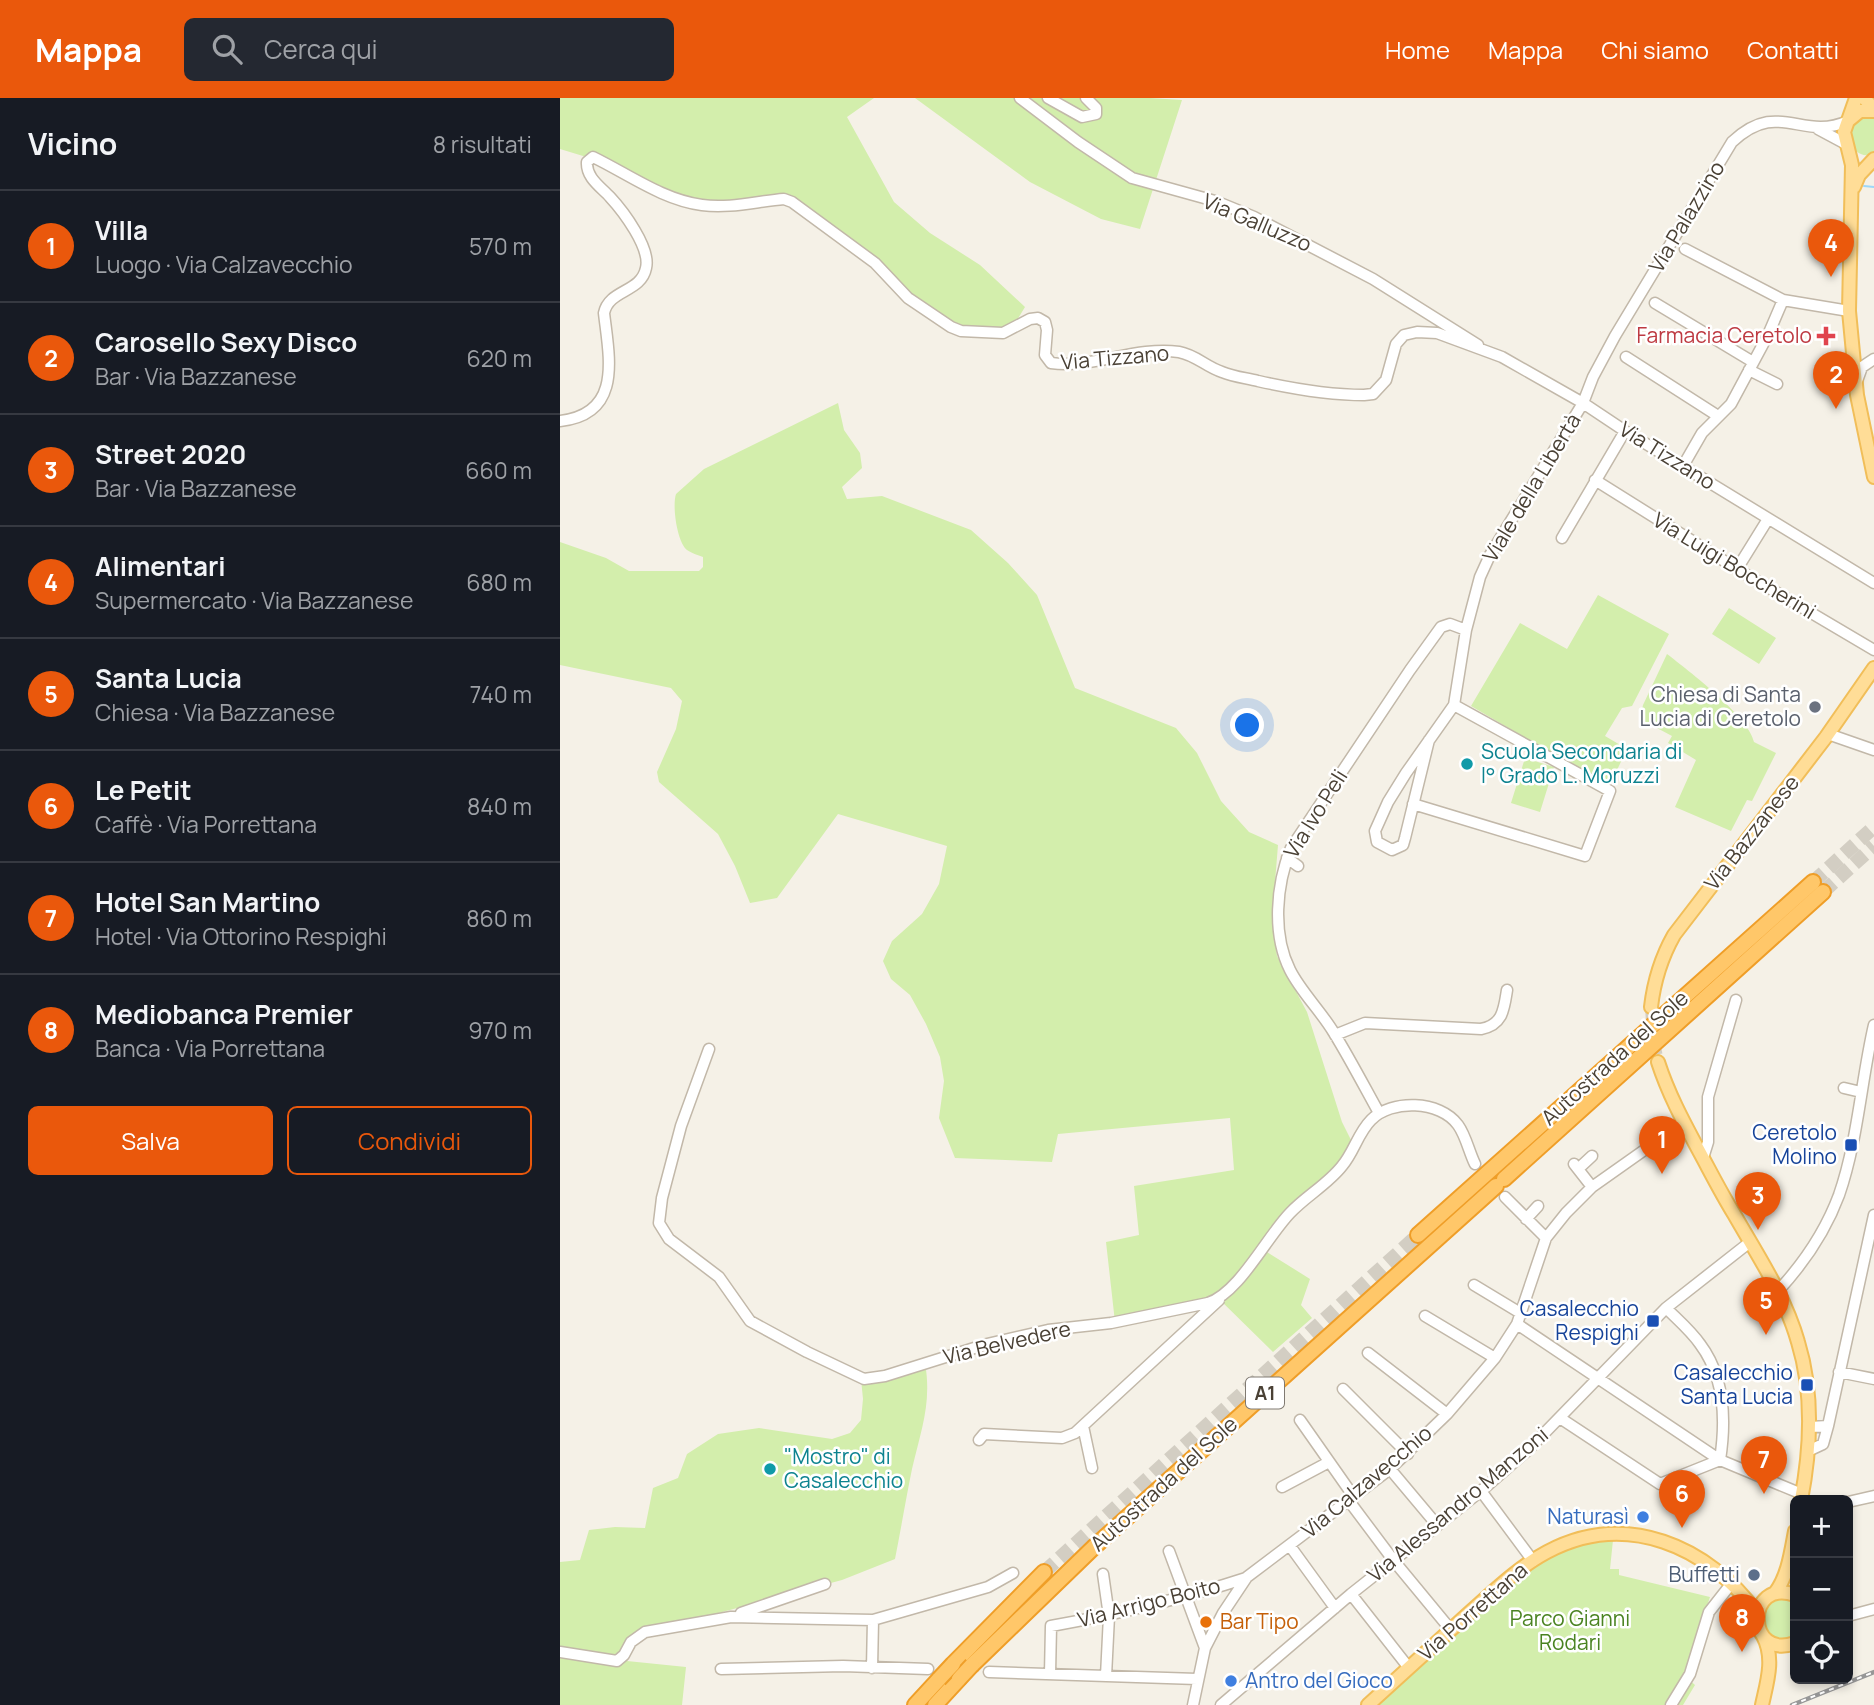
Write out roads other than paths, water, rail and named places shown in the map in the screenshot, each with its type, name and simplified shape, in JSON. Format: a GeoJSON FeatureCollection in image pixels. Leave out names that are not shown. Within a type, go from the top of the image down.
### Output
{"type":"FeatureCollection","features":[{"type":"Feature","properties":{"kind":"highway","name":"Autostrada del Sole"},"geometry":{"type":"LineString","coordinates":[[935,1705],[972,1665],[1094,1547],[1501,1187],[1818,887],[1418,1235]]}},
{"type":"Feature","properties":{"kind":"highway"},"geometry":{"type":"LineString","coordinates":[[915,1705],[934,1674],[953,1664],[1044,1572]]}},
{"type":"Feature","properties":{"kind":"main road"},"geometry":{"type":"LineString","coordinates":[[1856,98],[1844,132],[1852,165],[1853,194],[1849,311],[1856,384],[1874,477]]}},
{"type":"Feature","properties":{"kind":"main road"},"geometry":{"type":"LineString","coordinates":[[1864,98],[1874,110]]}},
{"type":"Feature","properties":{"kind":"main road"},"geometry":{"type":"LineString","coordinates":[[1848,121],[1860,111],[1874,110]]}},
{"type":"Feature","properties":{"kind":"main road"},"geometry":{"type":"LineString","coordinates":[[1847,146],[1860,157],[1874,159]]}},
{"type":"Feature","properties":{"kind":"main road"},"geometry":{"type":"LineString","coordinates":[[1853,194],[1859,175],[1874,159]]}},
{"type":"Feature","properties":{"kind":"main road","name":"Via Bazzanese"},"geometry":{"type":"LineString","coordinates":[[1651,1007],[1655,982],[1664,954],[1674,935],[1828,734],[1874,668]]}},
{"type":"Feature","properties":{"kind":"main road"},"geometry":{"type":"LineString","coordinates":[[1658,1062],[1669,1093],[1778,1291],[1792,1323],[1802,1357],[1810,1427],[1801,1495]]}},
{"type":"Feature","properties":{"kind":"main road","name":"Via Porrettana"},"geometry":{"type":"LineString","coordinates":[[1368,1705],[1533,1561],[1577,1541],[1611,1535],[1641,1536],[1681,1548],[1705,1562],[1736,1588],[1757,1614]]}},
{"type":"Feature","properties":{"kind":"main road"},"geometry":{"type":"LineString","coordinates":[[1773,1595],[1781,1585],[1790,1557]]}},
{"type":"Feature","properties":{"kind":"main road"},"geometry":{"type":"LineString","coordinates":[[1787,1569],[1790,1579]]}},
{"type":"Feature","properties":{"kind":"main road"},"geometry":{"type":"LineString","coordinates":[[1736,1588],[1773,1595]]}},
{"type":"Feature","properties":{"kind":"main road"},"geometry":{"type":"LineString","coordinates":[[1762,1705],[1769,1671],[1767,1644],[1761,1633],[1757,1614],[1764,1600],[1785,1592],[1790,1594]]}},
{"type":"Feature","properties":{"kind":"main road"},"geometry":{"type":"LineString","coordinates":[[1761,1633],[1774,1644],[1790,1644]]}},
{"type":"Feature","properties":{"kind":"main road"},"geometry":{"type":"LineString","coordinates":[[1769,1671],[1790,1647]]}},
{"type":"Feature","properties":{"kind":"street","name":"Via Galluzzo"},"geometry":{"type":"LineString","coordinates":[[1020,98],[1077,142],[1132,178],[1215,201],[1254,217],[1374,279],[1493,355]]}},
{"type":"Feature","properties":{"kind":"street"},"geometry":{"type":"LineString","coordinates":[[1048,98],[1082,117],[1096,114],[1096,108],[1086,98]]}},
{"type":"Feature","properties":{"kind":"street","name":"Via Palazzino"},"geometry":{"type":"LineString","coordinates":[[1583,403],[1593,377],[1615,336],[1732,142],[1743,130],[1757,121],[1770,118],[1786,118],[1827,128],[1848,121]]}},
{"type":"Feature","properties":{"kind":"street"},"geometry":{"type":"LineString","coordinates":[[1815,127],[1847,146]]}},
{"type":"Feature","properties":{"kind":"street","name":"Via Tizzano"},"geometry":{"type":"LineString","coordinates":[[560,421],[579,417],[597,403],[610,376],[604,313],[606,306],[618,293],[631,289],[640,281],[646,267],[642,245],[630,224],[589,174],[587,162],[593,157],[671,198],[693,203],[732,205],[784,199],[792,202],[875,263],[908,298],[951,327],[961,331],[1003,333],[1030,319],[1038,318],[1045,322],[1045,355],[1051,363],[1072,364],[1127,354],[1181,352],[1224,373],[1239,377],[1312,392],[1364,395],[1373,394],[1386,380],[1396,344],[1404,335],[1417,332],[1437,333],[1516,364],[1874,583]]}},
{"type":"Feature","properties":{"kind":"street"},"geometry":{"type":"LineString","coordinates":[[1685,249],[1783,300],[1849,311]]}},
{"type":"Feature","properties":{"kind":"street"},"geometry":{"type":"LineString","coordinates":[[1683,466],[1702,433],[1731,404],[1768,335],[1783,300]]}},
{"type":"Feature","properties":{"kind":"street"},"geometry":{"type":"LineString","coordinates":[[1655,303],[1777,384]]}},
{"type":"Feature","properties":{"kind":"street"},"geometry":{"type":"LineString","coordinates":[[1852,353],[1874,359]]}},
{"type":"Feature","properties":{"kind":"street"},"geometry":{"type":"LineString","coordinates":[[1626,357],[1718,416]]}},
{"type":"Feature","properties":{"kind":"street"},"geometry":{"type":"LineString","coordinates":[[1856,384],[1862,367],[1874,359]]}},
{"type":"Feature","properties":{"kind":"street","name":"Viale della Libertà"},"geometry":{"type":"LineString","coordinates":[[1413,804],[1402,845],[1392,850],[1377,842],[1376,831],[1388,802],[1454,705],[1466,630],[1480,577],[1490,555],[1583,403]]}},
{"type":"Feature","properties":{"kind":"street"},"geometry":{"type":"LineString","coordinates":[[1562,538],[1625,431]]}},
{"type":"Feature","properties":{"kind":"street","name":"Via Luigi Boccherini"},"geometry":{"type":"LineString","coordinates":[[1595,480],[1737,569],[1874,650]]}},
{"type":"Feature","properties":{"kind":"street"},"geometry":{"type":"LineString","coordinates":[[1737,569],[1768,519]]}},
{"type":"Feature","properties":{"kind":"street","name":"Via Ivo Peli"},"geometry":{"type":"LineString","coordinates":[[1379,1113],[1335,1035],[1291,972],[1282,952],[1279,902],[1290,848],[1359,745],[1441,627],[1450,624],[1466,630]]}},
{"type":"Feature","properties":{"kind":"street"},"geometry":{"type":"LineString","coordinates":[[1429,740],[1413,804],[1585,856],[1610,792],[1454,705]]}},
{"type":"Feature","properties":{"kind":"street"},"geometry":{"type":"LineString","coordinates":[[1828,734],[1874,750]]}},
{"type":"Feature","properties":{"kind":"street"},"geometry":{"type":"LineString","coordinates":[[1287,858],[1298,866]]}},
{"type":"Feature","properties":{"kind":"street"},"geometry":{"type":"LineString","coordinates":[[1335,1035],[1364,1023],[1481,1029],[1491,1027],[1500,1020],[1507,989]]}},
{"type":"Feature","properties":{"kind":"street"},"geometry":{"type":"LineString","coordinates":[[1703,1158],[1708,1142],[1708,1097],[1736,1000]]}},
{"type":"Feature","properties":{"kind":"street"},"geometry":{"type":"LineString","coordinates":[[1778,1291],[1805,1257],[1838,1197],[1874,1024]]}},
{"type":"Feature","properties":{"kind":"street","name":"Via Belvedere"},"geometry":{"type":"LineString","coordinates":[[709,1049],[681,1126],[659,1210],[659,1223],[669,1239],[719,1277],[750,1321],[807,1352],[864,1379],[885,1376],[988,1344],[1048,1329],[1111,1323],[1208,1303],[1222,1297]]}},
{"type":"Feature","properties":{"kind":"street"},"geometry":{"type":"LineString","coordinates":[[1844,1088],[1861,1092]]}},
{"type":"Feature","properties":{"kind":"street"},"geometry":{"type":"LineString","coordinates":[[979,1440],[984,1434],[1062,1438],[1075,1433],[1236,1283],[1289,1213],[1340,1169],[1366,1126],[1379,1113],[1404,1105],[1446,1114],[1457,1123],[1475,1164]]}},
{"type":"Feature","properties":{"kind":"street","name":"Via Calzavecchio"},"geometry":{"type":"LineString","coordinates":[[1193,1705],[1205,1648],[1223,1613],[1247,1577],[1390,1469],[1447,1414],[1495,1358],[1519,1319],[1546,1238],[1566,1213],[1592,1187],[1684,1122]]}},
{"type":"Feature","properties":{"kind":"street"},"geometry":{"type":"LineString","coordinates":[[1592,1156],[1576,1167],[1592,1187]]}},
{"type":"Feature","properties":{"kind":"street"},"geometry":{"type":"LineString","coordinates":[[1501,1187],[1526,1219],[1546,1238]]}},
{"type":"Feature","properties":{"kind":"street"},"geometry":{"type":"LineString","coordinates":[[1526,1219],[1538,1206]]}},
{"type":"Feature","properties":{"kind":"street"},"geometry":{"type":"LineString","coordinates":[[1808,1451],[1823,1444],[1874,1215]]}},
{"type":"Feature","properties":{"kind":"street","name":"Via Alessandro Manzoni"},"geometry":{"type":"LineString","coordinates":[[1221,1705],[1351,1594],[1481,1491],[1528,1450],[1666,1308],[1750,1242]]}},
{"type":"Feature","properties":{"kind":"street"},"geometry":{"type":"LineString","coordinates":[[1474,1285],[1598,1378],[1720,1460],[1797,1495]]}},
{"type":"Feature","properties":{"kind":"street"},"geometry":{"type":"LineString","coordinates":[[1666,1308],[1702,1346],[1716,1378],[1723,1407],[1720,1460]]}},
{"type":"Feature","properties":{"kind":"street"},"geometry":{"type":"LineString","coordinates":[[1425,1316],[1495,1358]]}},
{"type":"Feature","properties":{"kind":"street"},"geometry":{"type":"LineString","coordinates":[[1368,1353],[1447,1414]]}},
{"type":"Feature","properties":{"kind":"street"},"geometry":{"type":"LineString","coordinates":[[1839,1372],[1874,1379]]}},
{"type":"Feature","properties":{"kind":"street"},"geometry":{"type":"LineString","coordinates":[[1343,1389],[1408,1454]]}},
{"type":"Feature","properties":{"kind":"street"},"geometry":{"type":"LineString","coordinates":[[1560,1418],[1660,1484],[1720,1460]]}},
{"type":"Feature","properties":{"kind":"street"},"geometry":{"type":"LineString","coordinates":[[1300,1420],[1394,1561],[1451,1630]]}},
{"type":"Feature","properties":{"kind":"street"},"geometry":{"type":"LineString","coordinates":[[1083,1426],[1092,1468]]}},
{"type":"Feature","properties":{"kind":"street"},"geometry":{"type":"LineString","coordinates":[[1810,1427],[1828,1426]]}},
{"type":"Feature","properties":{"kind":"street"},"geometry":{"type":"LineString","coordinates":[[1282,1487],[1329,1462]]}},
{"type":"Feature","properties":{"kind":"street"},"geometry":{"type":"LineString","coordinates":[[1390,1469],[1437,1525]]}},
{"type":"Feature","properties":{"kind":"street"},"geometry":{"type":"LineString","coordinates":[[1481,1491],[1533,1561]]}},
{"type":"Feature","properties":{"kind":"street"},"geometry":{"type":"LineString","coordinates":[[1853,1501],[1874,1496]]}},
{"type":"Feature","properties":{"kind":"street"},"geometry":{"type":"LineString","coordinates":[[1290,1546],[1335,1608]]}},
{"type":"Feature","properties":{"kind":"street"},"geometry":{"type":"LineString","coordinates":[[1169,1551],[1205,1648]]}},
{"type":"Feature","properties":{"kind":"street"},"geometry":{"type":"LineString","coordinates":[[560,1652],[617,1661],[631,1642],[645,1632],[731,1617],[873,1620],[988,1587],[1013,1573]]}},
{"type":"Feature","properties":{"kind":"street"},"geometry":{"type":"LineString","coordinates":[[1103,1574],[1109,1616],[1106,1676]]}},
{"type":"Feature","properties":{"kind":"street","name":"Via Arrigo Boito"},"geometry":{"type":"LineString","coordinates":[[1050,1674],[1051,1626],[1109,1616],[1188,1597],[1247,1577]]}},
{"type":"Feature","properties":{"kind":"street"},"geometry":{"type":"LineString","coordinates":[[731,1617],[825,1584]]}},
{"type":"Feature","properties":{"kind":"street"},"geometry":{"type":"LineString","coordinates":[[1671,1705],[1690,1674],[1709,1612],[1736,1588]]}},
{"type":"Feature","properties":{"kind":"street"},"geometry":{"type":"LineString","coordinates":[[1351,1594],[1409,1668]]}},
{"type":"Feature","properties":{"kind":"street"},"geometry":{"type":"LineString","coordinates":[[1853,1615],[1874,1609]]}},
{"type":"Feature","properties":{"kind":"street"},"geometry":{"type":"LineString","coordinates":[[872,1668],[873,1620]]}},
{"type":"Feature","properties":{"kind":"street"},"geometry":{"type":"LineString","coordinates":[[721,1669],[843,1666],[934,1674]]}},
{"type":"Feature","properties":{"kind":"street"},"geometry":{"type":"LineString","coordinates":[[989,1672],[1197,1679]]}},
{"type":"Feature","properties":{"kind":"waterway"},"geometry":{"type":"LineString","coordinates":[[1864,186],[1874,187]]}},
{"type":"Feature","properties":{"kind":"tunnel"},"geometry":{"type":"LineString","coordinates":[[1813,882],[1874,827]]}},
{"type":"Feature","properties":{"kind":"tunnel"},"geometry":{"type":"LineString","coordinates":[[1823,892],[1874,846]]}},
{"type":"Feature","properties":{"kind":"tunnel"},"geometry":{"type":"LineString","coordinates":[[1651,1007],[1658,1062]]}},
{"type":"Feature","properties":{"kind":"tunnel"},"geometry":{"type":"LineString","coordinates":[[1044,1572],[1418,1235]]}},
{"type":"Feature","properties":{"kind":"railway"},"geometry":{"type":"LineString","coordinates":[[1792,1705],[1874,1672]]}},
{"type":"Feature","properties":{"kind":"place","name":"Alimentari"},"geometry":{"type":"Point","coordinates":[1831,277]}},
{"type":"Feature","properties":{"kind":"place","name":"Farmacia Ceretolo"},"geometry":{"type":"Point","coordinates":[1826,336]}},
{"type":"Feature","properties":{"kind":"place","name":"Carosello Sexy Disco"},"geometry":{"type":"Point","coordinates":[1836,409]}},
{"type":"Feature","properties":{"kind":"place","name":"Chiesa di Santa Lucia di Ceretolo"},"geometry":{"type":"Point","coordinates":[1815,707]}},
{"type":"Feature","properties":{"kind":"place","name":"Scuola Secondaria di I° Grado L. Moruzzi"},"geometry":{"type":"Point","coordinates":[1467,764]}},
{"type":"Feature","properties":{"kind":"place","name":"Ceretolo Molino"},"geometry":{"type":"Point","coordinates":[1851,1145]}},
{"type":"Feature","properties":{"kind":"place","name":"Villa"},"geometry":{"type":"Point","coordinates":[1662,1174]}},
{"type":"Feature","properties":{"kind":"place","name":"Street 2020"},"geometry":{"type":"Point","coordinates":[1758,1230]}},
{"type":"Feature","properties":{"kind":"place","name":"Casalecchio Respighi"},"geometry":{"type":"Point","coordinates":[1653,1321]}},
{"type":"Feature","properties":{"kind":"place","name":"Santa Lucia"},"geometry":{"type":"Point","coordinates":[1766,1335]}},
{"type":"Feature","properties":{"kind":"place","name":"Casalecchio Santa Lucia"},"geometry":{"type":"Point","coordinates":[1807,1385]}},
{"type":"Feature","properties":{"kind":"place","name":"\"Mostro\" di Casalecchio"},"geometry":{"type":"Point","coordinates":[770,1469]}},
{"type":"Feature","properties":{"kind":"place","name":"Hotel San Martino"},"geometry":{"type":"Point","coordinates":[1764,1494]}},
{"type":"Feature","properties":{"kind":"place","name":"Naturasì"},"geometry":{"type":"Point","coordinates":[1643,1517]}},
{"type":"Feature","properties":{"kind":"place","name":"Le Petit"},"geometry":{"type":"Point","coordinates":[1682,1528]}},
{"type":"Feature","properties":{"kind":"place","name":"Buffetti"},"geometry":{"type":"Point","coordinates":[1754,1575]}},
{"type":"Feature","properties":{"kind":"place","name":"Bar Tipo"},"geometry":{"type":"Point","coordinates":[1206,1622]}},
{"type":"Feature","properties":{"kind":"place","name":"Mediobanca Premier"},"geometry":{"type":"Point","coordinates":[1742,1652]}},
{"type":"Feature","properties":{"kind":"place","name":"Antro del Gioco"},"geometry":{"type":"Point","coordinates":[1231,1681]}},
{"type":"Feature","properties":{"kind":"park label","name":"Parco Gianni Rodari"},"geometry":{"type":"Point","coordinates":[1570,1631]}}]}
